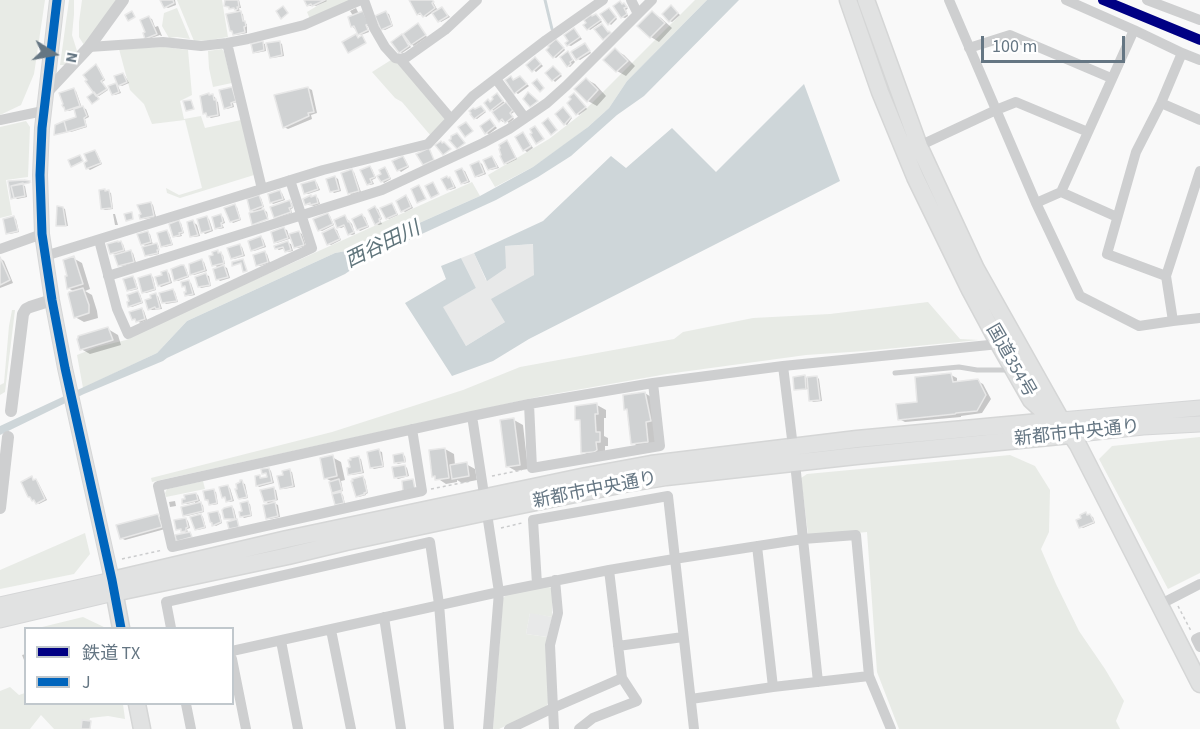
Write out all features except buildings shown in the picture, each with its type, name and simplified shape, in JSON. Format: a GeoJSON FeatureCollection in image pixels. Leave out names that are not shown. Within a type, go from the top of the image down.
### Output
{"type":"FeatureCollection","features":[{"type":"Feature","properties":{"kind":"highway","name":"国道354号"},"geometry":{"type":"LineString","coordinates":[[848,0],[880,92],[915,177],[970,290],[1031,400],[1057,420],[1078,445],[1100,488],[1166,601],[1200,684]]}},
{"type":"Feature","properties":{"kind":"highway","name":"国道354号"},"geometry":{"type":"LineString","coordinates":[[866,0],[919,146],[976,269],[1057,420]]}},
{"type":"Feature","properties":{"kind":"highway","name":"新都市中央通り"},"geometry":{"type":"LineString","coordinates":[[794,455],[1057,420]]}},
{"type":"Feature","properties":{"kind":"highway","name":"新都市中央通り"},"geometry":{"type":"LineString","coordinates":[[113,586],[287,539],[486,505],[586,476],[651,464],[1070,435]]}},
{"type":"Feature","properties":{"kind":"highway"},"geometry":{"type":"LineString","coordinates":[[113,586],[122,627]]}},
{"type":"Feature","properties":{"kind":"highway"},"geometry":{"type":"LineString","coordinates":[[137,705],[142,729]]}},
{"type":"Feature","properties":{"kind":"main road"},"geometry":{"type":"LineString","coordinates":[[57,0],[43,111],[40,175],[42,234],[65,368],[113,586]]}},
{"type":"Feature","properties":{"kind":"main road","name":"新都市中央通り"},"geometry":{"type":"LineString","coordinates":[[1057,420],[1200,408]]}},
{"type":"Feature","properties":{"kind":"main road","name":"新都市中央通り"},"geometry":{"type":"LineString","coordinates":[[1070,435],[1143,427],[1200,424]]}},
{"type":"Feature","properties":{"kind":"main road","name":"新都市中央通り"},"geometry":{"type":"LineString","coordinates":[[0,605],[113,586]]}},
{"type":"Feature","properties":{"kind":"main road","name":"新都市中央通り"},"geometry":{"type":"LineString","coordinates":[[0,620],[113,586]]}},
{"type":"Feature","properties":{"kind":"street"},"geometry":{"type":"LineString","coordinates":[[45,94],[89,47],[123,0]]}},
{"type":"Feature","properties":{"kind":"street"},"geometry":{"type":"LineString","coordinates":[[89,47],[163,42],[201,46],[227,43],[304,25],[362,0],[380,38],[394,58],[400,58],[407,57],[445,30],[477,0]]}},
{"type":"Feature","properties":{"kind":"street"},"geometry":{"type":"LineString","coordinates":[[45,256],[323,170],[428,144],[473,96],[603,0]]}},
{"type":"Feature","properties":{"kind":"street"},"geometry":{"type":"LineString","coordinates":[[631,0],[638,14]]}},
{"type":"Feature","properties":{"kind":"street"},"geometry":{"type":"LineString","coordinates":[[108,276],[382,190],[483,143],[509,129],[547,103],[652,0]]}},
{"type":"Feature","properties":{"kind":"street"},"geometry":{"type":"LineString","coordinates":[[949,0],[1035,203],[1080,296],[1139,326],[1200,318]]}},
{"type":"Feature","properties":{"kind":"street"},"geometry":{"type":"LineString","coordinates":[[1066,0],[1200,60]]}},
{"type":"Feature","properties":{"kind":"street"},"geometry":{"type":"LineString","coordinates":[[1147,0],[1200,21]]}},
{"type":"Feature","properties":{"kind":"street"},"geometry":{"type":"LineString","coordinates":[[1035,203],[1061,192],[1134,30]]}},
{"type":"Feature","properties":{"kind":"street"},"geometry":{"type":"LineString","coordinates":[[969,48],[1010,35],[1111,78]]}},
{"type":"Feature","properties":{"kind":"street"},"geometry":{"type":"LineString","coordinates":[[227,43],[262,189]]}},
{"type":"Feature","properties":{"kind":"street"},"geometry":{"type":"LineString","coordinates":[[1166,276],[1107,254],[1136,152],[1161,103],[1182,52]]}},
{"type":"Feature","properties":{"kind":"street"},"geometry":{"type":"LineString","coordinates":[[400,58],[451,119]]}},
{"type":"Feature","properties":{"kind":"street"},"geometry":{"type":"LineString","coordinates":[[496,79],[525,118]]}},
{"type":"Feature","properties":{"kind":"street"},"geometry":{"type":"LineString","coordinates":[[919,146],[1016,102],[1088,132]]}},
{"type":"Feature","properties":{"kind":"street"},"geometry":{"type":"LineString","coordinates":[[1161,103],[1200,120]]}},
{"type":"Feature","properties":{"kind":"street"},"geometry":{"type":"LineString","coordinates":[[0,120],[43,111]]}},
{"type":"Feature","properties":{"kind":"street"},"geometry":{"type":"LineString","coordinates":[[1173,321],[1166,276],[1200,171]]}},
{"type":"Feature","properties":{"kind":"street"},"geometry":{"type":"LineString","coordinates":[[99,240],[117,309],[128,334],[312,248],[290,180]]}},
{"type":"Feature","properties":{"kind":"street"},"geometry":{"type":"LineString","coordinates":[[1061,192],[1117,217]]}},
{"type":"Feature","properties":{"kind":"street"},"geometry":{"type":"LineString","coordinates":[[0,249],[42,234]]}},
{"type":"Feature","properties":{"kind":"street"},"geometry":{"type":"LineString","coordinates":[[11,411],[24,314],[30,307],[52,300]]}},
{"type":"Feature","properties":{"kind":"street"},"geometry":{"type":"LineString","coordinates":[[412,429],[422,491],[172,548],[158,486],[412,429],[529,404],[653,383],[783,366],[999,344]]}},
{"type":"Feature","properties":{"kind":"street"},"geometry":{"type":"LineString","coordinates":[[783,366],[818,682]]}},
{"type":"Feature","properties":{"kind":"street"},"geometry":{"type":"LineString","coordinates":[[529,404],[532,468],[660,446],[653,383]]}},
{"type":"Feature","properties":{"kind":"street"},"geometry":{"type":"LineString","coordinates":[[472,416],[499,592],[488,729]]}},
{"type":"Feature","properties":{"kind":"street"},"geometry":{"type":"LineString","coordinates":[[0,508],[8,437]]}},
{"type":"Feature","properties":{"kind":"street"},"geometry":{"type":"LineString","coordinates":[[537,584],[534,520],[668,496],[694,729]]}},
{"type":"Feature","properties":{"kind":"street"},"geometry":{"type":"LineString","coordinates":[[234,651],[555,580],[757,546],[856,535],[869,676],[891,729]]}},
{"type":"Feature","properties":{"kind":"street"},"geometry":{"type":"LineString","coordinates":[[171,627],[166,602],[430,542],[439,604],[449,729]]}},
{"type":"Feature","properties":{"kind":"street"},"geometry":{"type":"LineString","coordinates":[[757,546],[773,687]]}},
{"type":"Feature","properties":{"kind":"street"},"geometry":{"type":"LineString","coordinates":[[579,729],[593,718],[637,701],[622,678],[609,570]]}},
{"type":"Feature","properties":{"kind":"street"},"geometry":{"type":"LineString","coordinates":[[554,729],[550,645],[558,613],[555,580]]}},
{"type":"Feature","properties":{"kind":"street"},"geometry":{"type":"LineString","coordinates":[[1166,601],[1200,584]]}},
{"type":"Feature","properties":{"kind":"street"},"geometry":{"type":"LineString","coordinates":[[384,617],[401,729]]}},
{"type":"Feature","properties":{"kind":"street"},"geometry":{"type":"LineString","coordinates":[[331,630],[351,729]]}},
{"type":"Feature","properties":{"kind":"street"},"geometry":{"type":"LineString","coordinates":[[618,646],[683,637]]}},
{"type":"Feature","properties":{"kind":"street"},"geometry":{"type":"LineString","coordinates":[[281,641],[298,729]]}},
{"type":"Feature","properties":{"kind":"street"},"geometry":{"type":"LineString","coordinates":[[234,669],[246,729]]}},
{"type":"Feature","properties":{"kind":"street"},"geometry":{"type":"LineString","coordinates":[[691,699],[869,676]]}},
{"type":"Feature","properties":{"kind":"street"},"geometry":{"type":"LineString","coordinates":[[509,729],[622,678]]}},
{"type":"Feature","properties":{"kind":"street"},"geometry":{"type":"LineString","coordinates":[[186,705],[191,729]]}},
{"type":"Feature","properties":{"kind":"lane"},"geometry":{"type":"LineString","coordinates":[[895,373],[959,367],[977,370],[1014,370]]}},
{"type":"Feature","properties":{"kind":"path"},"geometry":{"type":"LineString","coordinates":[[488,477],[532,468]]}},
{"type":"Feature","properties":{"kind":"path"},"geometry":{"type":"LineString","coordinates":[[422,491],[476,480]]}},
{"type":"Feature","properties":{"kind":"path"},"geometry":{"type":"LineString","coordinates":[[496,529],[534,520]]}},
{"type":"Feature","properties":{"kind":"path"},"geometry":{"type":"LineString","coordinates":[[122,559],[172,548]]}},
{"type":"Feature","properties":{"kind":"path"},"geometry":{"type":"LineString","coordinates":[[1166,601],[1199,641]]}},
{"type":"Feature","properties":{"kind":"shaded area"},"geometry":{"type":"Polygon","coordinates":[[[0,0],[45,0],[34,74],[21,105],[0,115],[0,0]]]}},
{"type":"Feature","properties":{"kind":"shaded area"},"geometry":{"type":"Polygon","coordinates":[[[69,0],[74,0],[72,35],[77,51],[65,65],[60,65],[69,0]]]}},
{"type":"Feature","properties":{"kind":"shaded area"},"geometry":{"type":"Polygon","coordinates":[[[82,0],[117,0],[84,45],[79,37],[82,0]]]}},
{"type":"Feature","properties":{"kind":"shaded area"},"geometry":{"type":"Polygon","coordinates":[[[177,0],[222,0],[228,37],[194,41],[177,0]]]}},
{"type":"Feature","properties":{"kind":"shaded area"},"geometry":{"type":"Polygon","coordinates":[[[327,0],[353,0],[310,19],[307,12],[327,0]]]}},
{"type":"Feature","properties":{"kind":"shaded area"},"geometry":{"type":"Polygon","coordinates":[[[695,0],[707,0],[627,81],[609,108],[588,127],[533,167],[495,187],[488,175],[549,139],[580,115],[695,0]]]}},
{"type":"Feature","properties":{"kind":"shaded area"},"geometry":{"type":"Polygon","coordinates":[[[177,8],[190,39],[169,38],[162,26],[164,13],[177,8]]]}},
{"type":"Feature","properties":{"kind":"shaded area"},"geometry":{"type":"Polygon","coordinates":[[[164,47],[188,50],[192,95],[180,101],[184,119],[201,116],[205,128],[241,120],[254,175],[180,198],[167,193],[166,188],[179,195],[202,188],[185,120],[152,124],[144,104],[130,90],[119,49],[164,47]]]}},
{"type":"Feature","properties":{"kind":"shaded area"},"geometry":{"type":"Polygon","coordinates":[[[222,49],[232,83],[213,87],[208,51],[222,49]]]}},
{"type":"Feature","properties":{"kind":"shaded area"},"geometry":{"type":"Polygon","coordinates":[[[391,60],[399,64],[446,120],[431,136],[372,72],[391,60]]]}},
{"type":"Feature","properties":{"kind":"shaded area"},"geometry":{"type":"Polygon","coordinates":[[[26,121],[30,127],[28,177],[6,180],[12,215],[0,218],[0,127],[26,121]]]}},
{"type":"Feature","properties":{"kind":"shaded area"},"geometry":{"type":"Polygon","coordinates":[[[472,182],[480,196],[363,248],[335,253],[187,321],[157,353],[83,388],[77,355],[126,340],[472,182]]]}},
{"type":"Feature","properties":{"kind":"shaded area"},"geometry":{"type":"Polygon","coordinates":[[[534,244],[534,275],[505,322],[466,346],[442,307],[476,288],[461,258],[474,253],[486,280],[505,246],[534,244]]]}},
{"type":"Feature","properties":{"kind":"shaded area"},"geometry":{"type":"Polygon","coordinates":[[[928,302],[960,339],[979,340],[806,355],[667,374],[542,396],[152,482],[151,478],[332,432],[463,390],[520,367],[674,339],[683,332],[753,318],[830,314],[928,302]]]}},
{"type":"Feature","properties":{"kind":"shaded area"},"geometry":{"type":"Polygon","coordinates":[[[12,310],[15,310],[5,392],[0,395],[0,385],[4,383],[12,310]]]}},
{"type":"Feature","properties":{"kind":"shaded area"},"geometry":{"type":"Polygon","coordinates":[[[1200,437],[1200,573],[1168,589],[1099,459],[1112,446],[1200,437]]]}},
{"type":"Feature","properties":{"kind":"shaded area"},"geometry":{"type":"Polygon","coordinates":[[[1010,455],[1035,466],[1050,490],[1049,532],[1041,549],[1079,631],[1124,701],[1116,721],[1120,729],[899,729],[877,672],[867,532],[811,537],[808,534],[801,478],[807,474],[1010,455]]]}},
{"type":"Feature","properties":{"kind":"shaded area"},"geometry":{"type":"Polygon","coordinates":[[[203,481],[205,489],[166,497],[167,489],[203,481]]]}},
{"type":"Feature","properties":{"kind":"shaded area"},"geometry":{"type":"Polygon","coordinates":[[[85,533],[90,554],[74,574],[0,589],[0,570],[85,533]]]}},
{"type":"Feature","properties":{"kind":"shaded area"},"geometry":{"type":"Polygon","coordinates":[[[548,586],[552,589],[552,617],[530,613],[526,634],[547,637],[548,703],[546,707],[499,729],[493,729],[503,598],[506,595],[548,586]]]}},
{"type":"Feature","properties":{"kind":"shaded area"},"geometry":{"type":"Polygon","coordinates":[[[530,612],[552,617],[547,637],[526,634],[530,612]]]}},
{"type":"Feature","properties":{"kind":"shaded area"},"geometry":{"type":"Polygon","coordinates":[[[83,617],[104,627],[42,627],[83,617]]]}},
{"type":"Feature","properties":{"kind":"shaded area"},"geometry":{"type":"Polygon","coordinates":[[[10,687],[19,695],[24,693],[24,705],[123,705],[125,719],[108,716],[90,718],[88,729],[54,729],[41,715],[30,729],[0,729],[0,691],[10,687]]]}},
{"type":"Feature","properties":{"kind":"water","name":"西谷田川"},"geometry":{"type":"Polygon","coordinates":[[[707,0],[739,0],[644,96],[617,115],[571,156],[538,177],[496,200],[365,260],[345,274],[163,361],[84,394],[0,435],[0,426],[157,353],[187,321],[335,253],[363,248],[480,196],[533,167],[588,127],[609,108],[627,81],[707,0]]]}},
{"type":"Feature","properties":{"kind":"water"},"geometry":{"type":"Polygon","coordinates":[[[804,84],[840,181],[529,339],[493,361],[452,376],[405,303],[446,279],[441,266],[461,258],[476,288],[443,307],[466,346],[505,322],[491,299],[534,275],[533,244],[505,246],[506,268],[487,281],[474,253],[543,221],[611,156],[626,168],[672,128],[716,172],[804,84]]]}},
{"type":"Feature","properties":{"kind":"waterway"},"geometry":{"type":"LineString","coordinates":[[545,0],[552,29]]}},
{"type":"Feature","properties":{"kind":"rail line","name":"TX"},"geometry":{"type":"LineString","coordinates":[[1103,0],[1200,40]]}},
{"type":"Feature","properties":{"kind":"transit line","name":"J"},"geometry":{"type":"LineString","coordinates":[[57,0],[42,128],[40,175],[42,234],[65,368],[121,627]]}}]}
